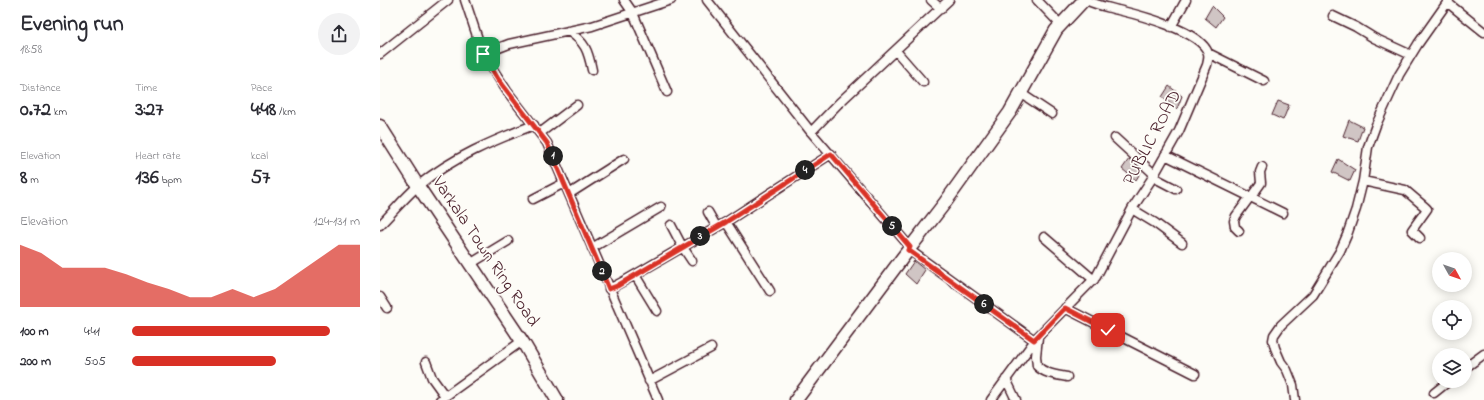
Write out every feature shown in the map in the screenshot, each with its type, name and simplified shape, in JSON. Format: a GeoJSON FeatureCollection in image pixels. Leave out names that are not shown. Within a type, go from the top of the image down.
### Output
{"type":"FeatureCollection","features":[{"type":"Feature","properties":{"kind":"main road"},"geometry":{"type":"LineString","coordinates":[[796,400],[909,248],[944,204],[1010,112],[1022,94],[1037,63],[1056,30],[1085,0]]}},
{"type":"Feature","properties":{"kind":"main road","name":"Varkala Town Ring Road"},"geometry":{"type":"LineString","coordinates":[[380,126],[418,186],[522,341],[557,400]]}},
{"type":"Feature","properties":{"kind":"street"},"geometry":{"type":"LineString","coordinates":[[380,54],[448,0]]}},
{"type":"Feature","properties":{"kind":"street"},"geometry":{"type":"LineString","coordinates":[[465,0],[483,54],[498,79],[547,143],[658,400]]}},
{"type":"Feature","properties":{"kind":"street"},"geometry":{"type":"LineString","coordinates":[[624,0],[633,13],[667,92]]}},
{"type":"Feature","properties":{"kind":"street"},"geometry":{"type":"LineString","coordinates":[[483,54],[509,44],[592,26],[671,0]]}},
{"type":"Feature","properties":{"kind":"street"},"geometry":{"type":"LineString","coordinates":[[707,0],[811,132],[909,248],[1036,338],[1037,366],[1042,371],[1068,377]]}},
{"type":"Feature","properties":{"kind":"street"},"geometry":{"type":"LineString","coordinates":[[931,0],[941,9]]}},
{"type":"Feature","properties":{"kind":"street"},"geometry":{"type":"LineString","coordinates":[[811,132],[838,104],[949,0]]}},
{"type":"Feature","properties":{"kind":"street"},"geometry":{"type":"LineString","coordinates":[[1037,0],[1061,25]]}},
{"type":"Feature","properties":{"kind":"street"},"geometry":{"type":"LineString","coordinates":[[1085,0],[1171,27],[1199,41],[1208,53],[1264,81]]}},
{"type":"Feature","properties":{"kind":"street"},"geometry":{"type":"LineString","coordinates":[[1171,27],[1186,0]]}},
{"type":"Feature","properties":{"kind":"street"},"geometry":{"type":"LineString","coordinates":[[1295,400],[1293,385],[1275,348],[1273,340],[1274,335],[1281,325],[1313,295],[1340,251],[1347,235],[1363,181],[1368,147],[1376,125],[1399,75],[1448,1],[1484,32]]}},
{"type":"Feature","properties":{"kind":"street"},"geometry":{"type":"LineString","coordinates":[[1333,16],[1374,38],[1411,55]]}},
{"type":"Feature","properties":{"kind":"street"},"geometry":{"type":"LineString","coordinates":[[568,31],[580,39],[583,43],[589,55],[592,70]]}},
{"type":"Feature","properties":{"kind":"street"},"geometry":{"type":"LineString","coordinates":[[896,51],[922,82]]}},
{"type":"Feature","properties":{"kind":"street","name":"PUBLIC ROAD"},"geometry":{"type":"LineString","coordinates":[[991,400],[1036,338],[1094,280],[1132,209],[1166,155],[1179,131],[1205,72],[1208,53]]}},
{"type":"Feature","properties":{"kind":"street"},"geometry":{"type":"LineString","coordinates":[[1022,94],[1052,114]]}},
{"type":"Feature","properties":{"kind":"street"},"geometry":{"type":"LineString","coordinates":[[540,133],[577,104]]}},
{"type":"Feature","properties":{"kind":"street"},"geometry":{"type":"LineString","coordinates":[[380,225],[418,186],[452,163],[483,146],[534,125]]}},
{"type":"Feature","properties":{"kind":"street"},"geometry":{"type":"LineString","coordinates":[[1115,138],[1152,177],[1173,190]]}},
{"type":"Feature","properties":{"kind":"street"},"geometry":{"type":"LineString","coordinates":[[609,289],[716,226],[726,222],[831,154]]}},
{"type":"Feature","properties":{"kind":"street"},"geometry":{"type":"LineString","coordinates":[[1166,155],[1283,213]]}},
{"type":"Feature","properties":{"kind":"street"},"geometry":{"type":"LineString","coordinates":[[568,194],[624,159]]}},
{"type":"Feature","properties":{"kind":"street"},"geometry":{"type":"LineString","coordinates":[[1239,231],[1235,227],[1234,221],[1261,183],[1260,172],[1262,167]]}},
{"type":"Feature","properties":{"kind":"street"},"geometry":{"type":"LineString","coordinates":[[1363,181],[1405,190],[1426,207],[1427,209],[1412,230],[1420,238]]}},
{"type":"Feature","properties":{"kind":"street"},"geometry":{"type":"LineString","coordinates":[[533,199],[564,183]]}},
{"type":"Feature","properties":{"kind":"street"},"geometry":{"type":"LineString","coordinates":[[592,248],[661,207]]}},
{"type":"Feature","properties":{"kind":"street"},"geometry":{"type":"LineString","coordinates":[[1132,209],[1155,223],[1182,243]]}},
{"type":"Feature","properties":{"kind":"street"},"geometry":{"type":"LineString","coordinates":[[708,212],[716,226]]}},
{"type":"Feature","properties":{"kind":"street"},"geometry":{"type":"LineString","coordinates":[[726,222],[770,291]]}},
{"type":"Feature","properties":{"kind":"street"},"geometry":{"type":"LineString","coordinates":[[671,225],[682,246],[692,260]]}},
{"type":"Feature","properties":{"kind":"street"},"geometry":{"type":"LineString","coordinates":[[1044,237],[1094,280]]}},
{"type":"Feature","properties":{"kind":"street"},"geometry":{"type":"LineString","coordinates":[[470,264],[508,241]]}},
{"type":"Feature","properties":{"kind":"street"},"geometry":{"type":"LineString","coordinates":[[635,275],[657,311]]}},
{"type":"Feature","properties":{"kind":"street"},"geometry":{"type":"LineString","coordinates":[[380,297],[387,308]]}},
{"type":"Feature","properties":{"kind":"street"},"geometry":{"type":"LineString","coordinates":[[1065,308],[1195,374]]}},
{"type":"Feature","properties":{"kind":"street"},"geometry":{"type":"LineString","coordinates":[[426,362],[432,378],[443,398],[522,341]]}},
{"type":"Feature","properties":{"kind":"street"},"geometry":{"type":"LineString","coordinates":[[649,381],[711,348]]}},
{"type":"Feature","properties":{"kind":"street"},"geometry":{"type":"LineString","coordinates":[[1472,363],[1484,354]]}},
{"type":"Feature","properties":{"kind":"street"},"geometry":{"type":"LineString","coordinates":[[1006,380],[1016,400]]}},
{"type":"Feature","properties":{"kind":"street"},"geometry":{"type":"LineString","coordinates":[[1434,393],[1440,388]]}},
{"type":"Feature","properties":{"kind":"building"},"geometry":{"type":"Polygon","coordinates":[[[1212,6],[1223,17],[1216,27],[1205,18],[1212,6]]]}},
{"type":"Feature","properties":{"kind":"building"},"geometry":{"type":"Polygon","coordinates":[[[1169,86],[1182,96],[1177,109],[1162,97],[1169,86]]]}},
{"type":"Feature","properties":{"kind":"building"},"geometry":{"type":"Polygon","coordinates":[[[1278,101],[1289,105],[1283,120],[1272,115],[1278,101]]]}},
{"type":"Feature","properties":{"kind":"building"},"geometry":{"type":"Polygon","coordinates":[[[1349,120],[1363,127],[1358,141],[1343,136],[1349,120]]]}},
{"type":"Feature","properties":{"kind":"building"},"geometry":{"type":"Polygon","coordinates":[[[1129,159],[1142,170],[1136,180],[1122,169],[1129,159]]]}},
{"type":"Feature","properties":{"kind":"building"},"geometry":{"type":"Polygon","coordinates":[[[1338,159],[1355,170],[1350,181],[1332,172],[1338,159]]]}},
{"type":"Feature","properties":{"kind":"building"},"geometry":{"type":"Polygon","coordinates":[[[914,261],[925,270],[916,284],[905,274],[914,261]]]}},
{"type":"Feature","properties":{"kind":"route"},"geometry":{"type":"LineString","coordinates":[[483,54],[498,79],[547,143],[609,289],[617,286],[716,226],[726,222],[831,154],[910,247],[908,250],[962,287],[1004,320],[1034,340],[1065,308],[1108,330]]}}]}
